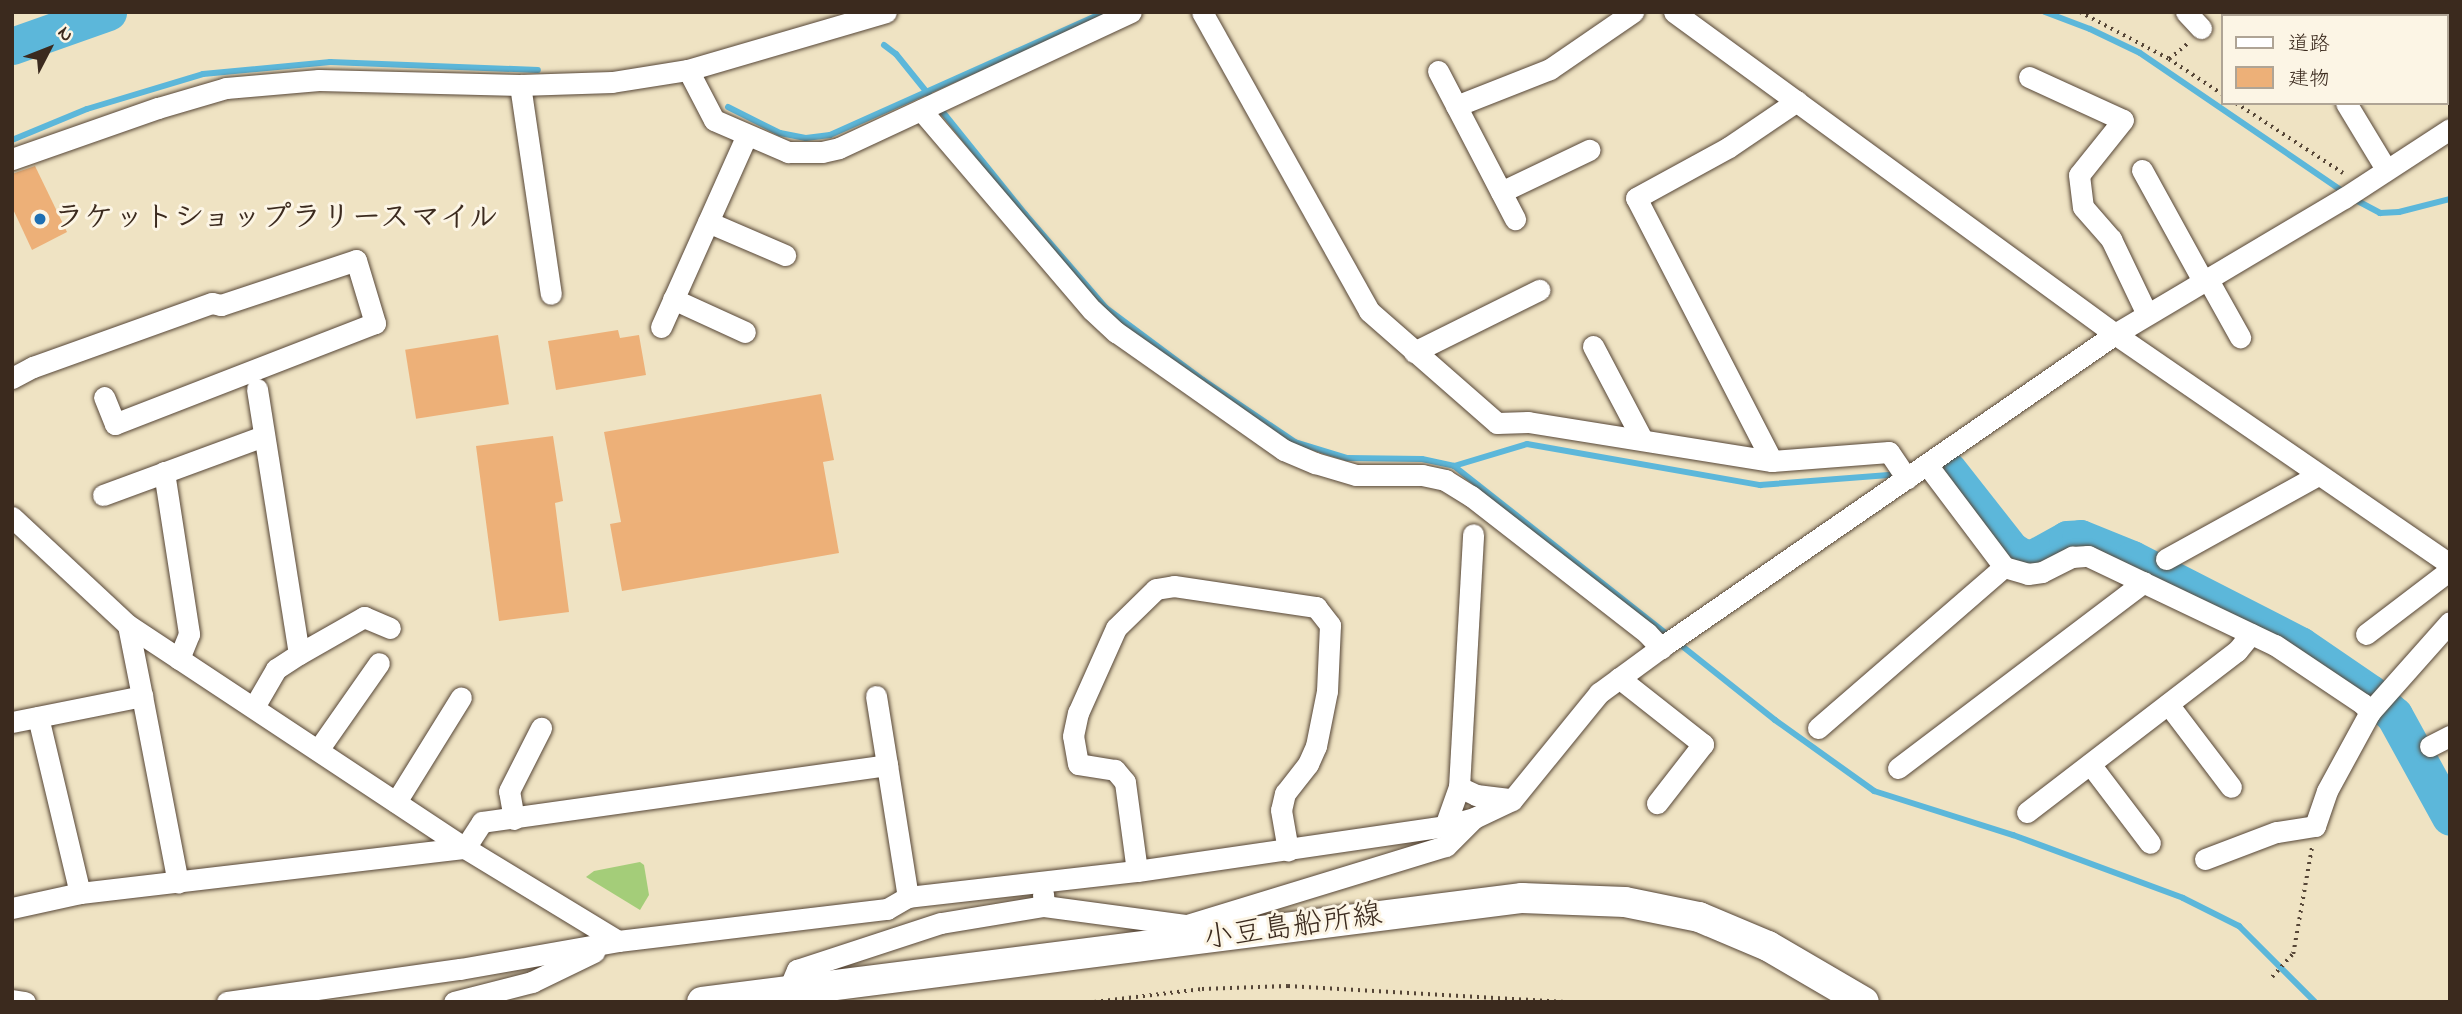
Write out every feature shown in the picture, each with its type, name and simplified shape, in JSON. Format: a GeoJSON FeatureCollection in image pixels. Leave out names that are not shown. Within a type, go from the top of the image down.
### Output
{"type":"FeatureCollection","features":[{"type":"Feature","properties":{"kind":"main road","name":"小豆島船所線"},"geometry":{"type":"LineString","coordinates":[[702,1002],[1187,934],[1522,898],[1625,902],[1699,917],[1757,941],[1864,1002]]}},
{"type":"Feature","properties":{"kind":"street"},"geometry":{"type":"LineString","coordinates":[[12,159],[158,108],[226,89],[319,79],[520,85],[612,82],[688,69],[886,12]]}},
{"type":"Feature","properties":{"kind":"street"},"geometry":{"type":"LineString","coordinates":[[688,69],[714,120],[788,152],[822,152],[839,148],[1131,12]]}},
{"type":"Feature","properties":{"kind":"street"},"geometry":{"type":"LineString","coordinates":[[1202,12],[1369,312],[1497,423],[1528,422],[1772,461],[1889,452],[1907,480]]}},
{"type":"Feature","properties":{"kind":"street"},"geometry":{"type":"LineString","coordinates":[[1456,106],[1550,69],[1633,12]]}},
{"type":"Feature","properties":{"kind":"street"},"geometry":{"type":"LineString","coordinates":[[1675,12],[2115,334],[2450,564]]}},
{"type":"Feature","properties":{"kind":"street"},"geometry":{"type":"LineString","coordinates":[[1438,71],[1515,219]]}},
{"type":"Feature","properties":{"kind":"street"},"geometry":{"type":"LineString","coordinates":[[2029,77],[2123,120],[2079,175],[2083,207],[2111,239],[2147,314]]}},
{"type":"Feature","properties":{"kind":"street"},"geometry":{"type":"LineString","coordinates":[[520,85],[551,294]]}},
{"type":"Feature","properties":{"kind":"street"},"geometry":{"type":"LineString","coordinates":[[1772,461],[1636,198],[1729,147],[1797,100]]}},
{"type":"Feature","properties":{"kind":"street"},"geometry":{"type":"LineString","coordinates":[[2347,105],[2386,169]]}},
{"type":"Feature","properties":{"kind":"street"},"geometry":{"type":"LineString","coordinates":[[930,106],[1092,310],[1115,332],[1284,450],[1304,459],[1356,475],[1422,475],[1446,480],[1471,496],[1663,646]]}},
{"type":"Feature","properties":{"kind":"street"},"geometry":{"type":"LineString","coordinates":[[228,1002],[460,969],[618,941],[887,909],[908,897],[1042,884],[1288,850],[1445,826],[1474,818],[1512,800],[1599,692],[1619,677],[1928,466],[2115,334],[2354,191],[2450,129]]}},
{"type":"Feature","properties":{"kind":"street"},"geometry":{"type":"LineString","coordinates":[[661,327],[747,135]]}},
{"type":"Feature","properties":{"kind":"street"},"geometry":{"type":"LineString","coordinates":[[1501,192],[1589,150]]}},
{"type":"Feature","properties":{"kind":"street"},"geometry":{"type":"LineString","coordinates":[[2142,170],[2241,337]]}},
{"type":"Feature","properties":{"kind":"street"},"geometry":{"type":"LineString","coordinates":[[708,222],[785,255]]}},
{"type":"Feature","properties":{"kind":"street"},"geometry":{"type":"LineString","coordinates":[[12,378],[33,367],[212,303],[221,305],[356,260],[375,323],[115,424],[104,397]]}},
{"type":"Feature","properties":{"kind":"street"},"geometry":{"type":"LineString","coordinates":[[1414,352],[1539,290]]}},
{"type":"Feature","properties":{"kind":"street"},"geometry":{"type":"LineString","coordinates":[[673,299],[745,332]]}},
{"type":"Feature","properties":{"kind":"street"},"geometry":{"type":"LineString","coordinates":[[1592,346],[1642,439]]}},
{"type":"Feature","properties":{"kind":"street"},"geometry":{"type":"LineString","coordinates":[[257,389],[299,654]]}},
{"type":"Feature","properties":{"kind":"street"},"geometry":{"type":"LineString","coordinates":[[103,495],[263,436]]}},
{"type":"Feature","properties":{"kind":"street"},"geometry":{"type":"LineString","coordinates":[[1928,466],[2004,567],[2028,575],[2042,572],[2072,557],[2088,555],[2251,634],[2319,674],[2363,704],[2377,704]]}},
{"type":"Feature","properties":{"kind":"street"},"geometry":{"type":"LineString","coordinates":[[164,472],[189,634],[179,659]]}},
{"type":"Feature","properties":{"kind":"street"},"geometry":{"type":"LineString","coordinates":[[2166,559],[2318,475]]}},
{"type":"Feature","properties":{"kind":"street"},"geometry":{"type":"LineString","coordinates":[[12,517],[128,625],[465,848],[618,941]]}},
{"type":"Feature","properties":{"kind":"street"},"geometry":{"type":"LineString","coordinates":[[1445,826],[1459,787],[1473,534]]}},
{"type":"Feature","properties":{"kind":"street"},"geometry":{"type":"LineString","coordinates":[[1818,728],[2004,567]]}},
{"type":"Feature","properties":{"kind":"street"},"geometry":{"type":"LineString","coordinates":[[2366,634],[2450,570]]}},
{"type":"Feature","properties":{"kind":"street"},"geometry":{"type":"LineString","coordinates":[[1898,768],[2144,583]]}},
{"type":"Feature","properties":{"kind":"street"},"geometry":{"type":"LineString","coordinates":[[1137,871],[1125,782],[1115,770],[1078,764],[1073,736],[1077,713],[1116,628],[1156,589],[1174,586],[1316,607],[1330,625],[1327,691],[1316,746],[1308,764],[1285,793],[1281,810],[1288,850]]}},
{"type":"Feature","properties":{"kind":"street"},"geometry":{"type":"LineString","coordinates":[[254,707],[276,668],[299,654],[364,617],[390,628]]}},
{"type":"Feature","properties":{"kind":"street"},"geometry":{"type":"LineString","coordinates":[[2206,859],[2276,832],[2315,826],[2327,791],[2377,704],[2450,622]]}},
{"type":"Feature","properties":{"kind":"street"},"geometry":{"type":"LineString","coordinates":[[128,625],[178,883]]}},
{"type":"Feature","properties":{"kind":"street"},"geometry":{"type":"LineString","coordinates":[[2027,812],[2237,651],[2251,634]]}},
{"type":"Feature","properties":{"kind":"street"},"geometry":{"type":"LineString","coordinates":[[318,750],[379,663]]}},
{"type":"Feature","properties":{"kind":"street"},"geometry":{"type":"LineString","coordinates":[[1619,677],[1703,744],[1657,803]]}},
{"type":"Feature","properties":{"kind":"street"},"geometry":{"type":"LineString","coordinates":[[876,695],[908,897]]}},
{"type":"Feature","properties":{"kind":"street"},"geometry":{"type":"LineString","coordinates":[[12,722],[142,696]]}},
{"type":"Feature","properties":{"kind":"street"},"geometry":{"type":"LineString","coordinates":[[396,802],[461,697]]}},
{"type":"Feature","properties":{"kind":"street"},"geometry":{"type":"LineString","coordinates":[[2168,704],[2231,787]]}},
{"type":"Feature","properties":{"kind":"street"},"geometry":{"type":"LineString","coordinates":[[38,717],[80,893]]}},
{"type":"Feature","properties":{"kind":"street"},"geometry":{"type":"LineString","coordinates":[[514,819],[509,791],[541,728]]}},
{"type":"Feature","properties":{"kind":"street"},"geometry":{"type":"LineString","coordinates":[[2430,746],[2450,736]]}},
{"type":"Feature","properties":{"kind":"street"},"geometry":{"type":"LineString","coordinates":[[2090,764],[2150,843]]}},
{"type":"Feature","properties":{"kind":"street"},"geometry":{"type":"LineString","coordinates":[[12,908],[80,893],[465,848],[482,822],[887,765]]}},
{"type":"Feature","properties":{"kind":"street"},"geometry":{"type":"LineString","coordinates":[[1459,787],[1476,795],[1512,800]]}},
{"type":"Feature","properties":{"kind":"street"},"geometry":{"type":"LineString","coordinates":[[788,991],[797,970],[941,923],[1044,906],[1187,934],[1446,846],[1474,818]]}},
{"type":"Feature","properties":{"kind":"street"},"geometry":{"type":"LineString","coordinates":[[1042,884],[1044,906]]}},
{"type":"Feature","properties":{"kind":"street"},"geometry":{"type":"LineString","coordinates":[[454,1002],[533,982],[618,941]]}},
{"type":"Feature","properties":{"kind":"street"},"geometry":{"type":"LineString","coordinates":[[12,1000],[24,1002]]}},
{"type":"Feature","properties":{"kind":"path"},"geometry":{"type":"LineString","coordinates":[[2080,12],[2169,59],[2220,93]]}},
{"type":"Feature","properties":{"kind":"path"},"geometry":{"type":"LineString","coordinates":[[2239,105],[2354,191]]}},
{"type":"Feature","properties":{"kind":"path"},"geometry":{"type":"LineString","coordinates":[[2272,978],[2293,954],[2315,826]]}},
{"type":"Feature","properties":{"kind":"path"},"geometry":{"type":"LineString","coordinates":[[1094,1002],[1202,989],[1288,986],[1566,1002]]}},
{"type":"Feature","properties":{"kind":"green space"},"geometry":{"type":"Polygon","coordinates":[[[640,862],[644,865],[649,895],[640,910],[586,877],[594,871],[640,862]]]}},
{"type":"Feature","properties":{"kind":"building","name":"ラケットショップラリースマイル"},"geometry":{"type":"Polygon","coordinates":[[[35,166],[67,232],[32,250],[12,207],[12,174],[35,166]]]}},
{"type":"Feature","properties":{"kind":"building"},"geometry":{"type":"Polygon","coordinates":[[[618,330],[620,338],[639,335],[646,375],[556,390],[548,341],[618,330]]]}},
{"type":"Feature","properties":{"kind":"building"},"geometry":{"type":"Polygon","coordinates":[[[498,335],[509,404],[416,419],[405,350],[498,335]]]}},
{"type":"Feature","properties":{"kind":"building"},"geometry":{"type":"Polygon","coordinates":[[[821,394],[834,460],[823,462],[839,553],[622,591],[610,524],[621,522],[604,432],[821,394]]]}},
{"type":"Feature","properties":{"kind":"building"},"geometry":{"type":"Polygon","coordinates":[[[553,436],[563,501],[555,503],[569,612],[499,621],[476,446],[553,436]]]}},
{"type":"Feature","properties":{"kind":"waterway"},"geometry":{"type":"LineString","coordinates":[[12,46],[108,12]]}},
{"type":"Feature","properties":{"kind":"waterway"},"geometry":{"type":"LineString","coordinates":[[728,107],[780,133],[806,138],[830,135],[1105,12]]}},
{"type":"Feature","properties":{"kind":"waterway"},"geometry":{"type":"LineString","coordinates":[[2045,12],[2090,29],[2140,53],[2344,192]]}},
{"type":"Feature","properties":{"kind":"waterway"},"geometry":{"type":"LineString","coordinates":[[884,45],[896,54],[1025,214],[1106,308],[1203,380],[1295,442],[1347,458],[1422,459],[1454,466],[1669,636]]}},
{"type":"Feature","properties":{"kind":"waterway"},"geometry":{"type":"LineString","coordinates":[[12,140],[87,109],[203,74],[330,62],[538,70]]}},
{"type":"Feature","properties":{"kind":"waterway"},"geometry":{"type":"LineString","coordinates":[[2352,198],[2380,213],[2399,212],[2450,199]]}},
{"type":"Feature","properties":{"kind":"waterway"},"geometry":{"type":"LineString","coordinates":[[1454,466],[1527,444],[1760,485],[1889,475]]}},
{"type":"Feature","properties":{"kind":"waterway"},"geometry":{"type":"LineString","coordinates":[[1948,470],[2011,550],[2022,557],[2033,558],[2067,539],[2080,538],[2132,559],[2300,645],[2370,693],[2394,715],[2450,817]]}},
{"type":"Feature","properties":{"kind":"waterway"},"geometry":{"type":"LineString","coordinates":[[1677,642],[1775,720],[1874,791],[2013,835],[2183,898],[2239,926],[2315,1002]]}},
{"type":"Feature","properties":{"kind":"place","name":"ラケットショップラリースマイル"},"geometry":{"type":"Point","coordinates":[40,219]}}]}
